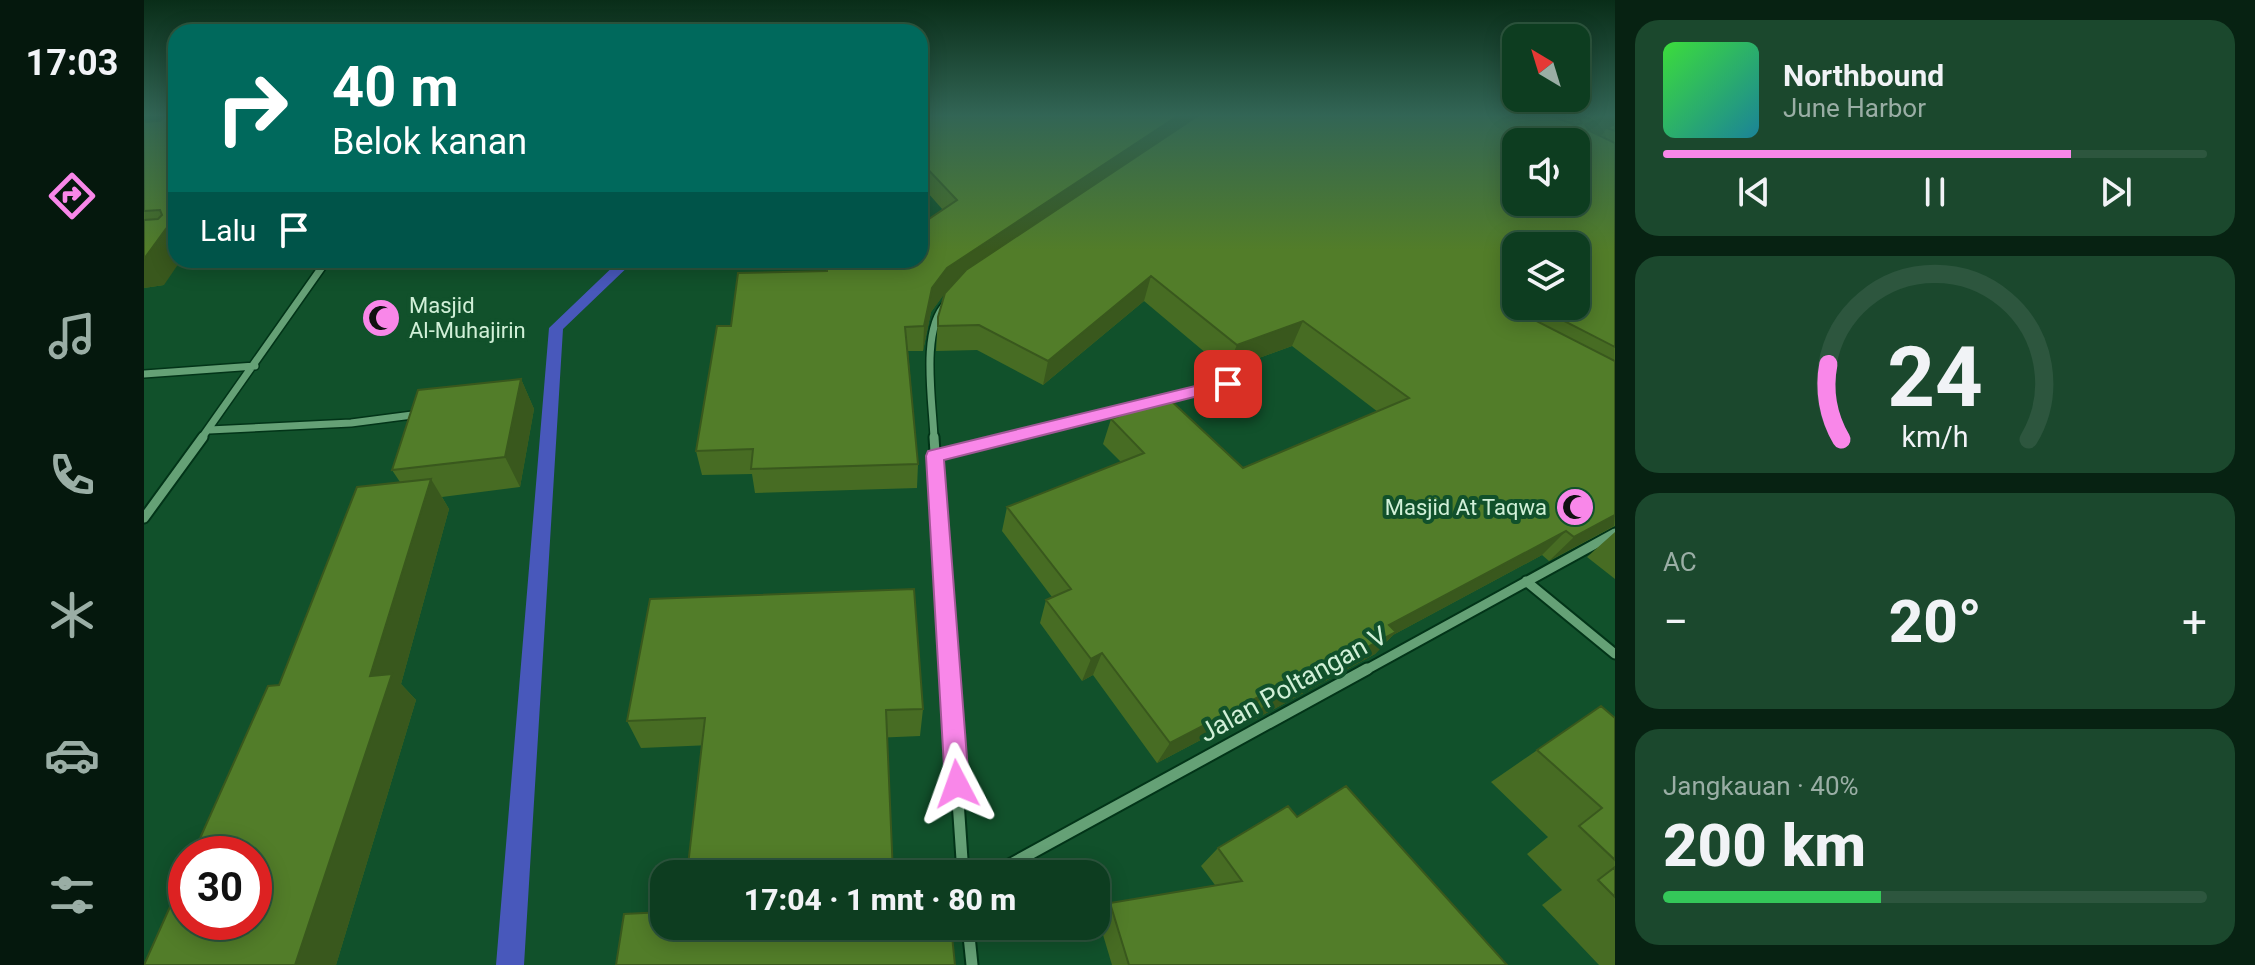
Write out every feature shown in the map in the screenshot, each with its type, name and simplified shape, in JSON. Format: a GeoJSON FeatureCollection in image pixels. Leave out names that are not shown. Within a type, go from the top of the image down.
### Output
{"type":"FeatureCollection","features":[{"type":"Feature","properties":{"kind":"street"},"geometry":{"type":"LineString","coordinates":[[144,518],[255,366],[322,268]]}},
{"type":"Feature","properties":{"kind":"street"},"geometry":{"type":"LineString","coordinates":[[954,295],[937,313],[931,334],[935,456],[962,860]]}},
{"type":"Feature","properties":{"kind":"street"},"geometry":{"type":"LineString","coordinates":[[144,374],[255,366]]}},
{"type":"Feature","properties":{"kind":"street"},"geometry":{"type":"LineString","coordinates":[[935,456],[1228,384]]}},
{"type":"Feature","properties":{"kind":"street"},"geometry":{"type":"LineString","coordinates":[[209,430],[351,423],[426,413]]}},
{"type":"Feature","properties":{"kind":"street","name":"Jalan Poltangan V"},"geometry":{"type":"LineString","coordinates":[[1018,860],[1615,533]]}},
{"type":"Feature","properties":{"kind":"street"},"geometry":{"type":"LineString","coordinates":[[1526,581],[1615,654]]}},
{"type":"Feature","properties":{"kind":"street"},"geometry":{"type":"LineString","coordinates":[[969,940],[972,965]]}},
{"type":"Feature","properties":{"kind":"building"},"geometry":{"type":"Polygon","coordinates":[[[144,160],[168,160],[168,226],[144,259],[144,220],[158,219],[162,215],[160,210],[144,211],[144,160]]]}},
{"type":"Feature","properties":{"kind":"building"},"geometry":{"type":"Polygon","coordinates":[[[928,160],[1111,160],[947,268],[932,288],[924,326],[905,327],[918,464],[751,469],[753,449],[696,451],[717,326],[731,326],[738,273],[827,271],[827,268],[928,268],[928,220],[957,200],[928,169],[928,160]]]}},
{"type":"Feature","properties":{"kind":"building"},"geometry":{"type":"Polygon","coordinates":[[[1131,160],[1502,160],[1502,216],[1590,216],[1590,160],[1615,160],[1615,347],[1562,320],[1590,320],[1590,232],[1502,232],[1502,320],[1535,320],[1615,361],[1615,515],[1574,537],[1566,531],[1389,625],[1396,632],[1268,700],[1264,694],[1170,743],[1102,653],[1091,659],[1046,600],[1071,589],[1007,507],[1144,453],[1111,419],[1168,398],[1243,468],[1409,398],[1303,321],[1237,345],[1151,276],[1048,361],[979,325],[938,326],[945,293],[966,270],[1131,160]]]}},
{"type":"Feature","properties":{"kind":"building"},"geometry":{"type":"Polygon","coordinates":[[[521,379],[505,457],[392,470],[418,390],[521,379]]]}},
{"type":"Feature","properties":{"kind":"building"},"geometry":{"type":"Polygon","coordinates":[[[431,479],[370,676],[392,674],[295,965],[144,965],[168,911],[168,940],[272,940],[272,836],[201,836],[268,686],[279,685],[357,487],[431,479]]]}},
{"type":"Feature","properties":{"kind":"building"},"geometry":{"type":"Polygon","coordinates":[[[914,589],[923,709],[886,710],[892,860],[689,860],[705,718],[627,721],[650,599],[914,589]]]}},
{"type":"Feature","properties":{"kind":"building"},"geometry":{"type":"Polygon","coordinates":[[[1601,706],[1615,718],[1615,860],[1579,826],[1602,808],[1537,750],[1601,706]]]}},
{"type":"Feature","properties":{"kind":"building"},"geometry":{"type":"Polygon","coordinates":[[[1346,786],[1507,965],[1129,965],[1110,903],[1242,881],[1218,848],[1288,806],[1297,817],[1346,786]]]}},
{"type":"Feature","properties":{"kind":"building"},"geometry":{"type":"Polygon","coordinates":[[[1615,867],[1615,897],[1598,880],[1615,867]]]}},
{"type":"Feature","properties":{"kind":"building"},"geometry":{"type":"Polygon","coordinates":[[[650,913],[650,940],[952,940],[955,965],[616,965],[624,914],[650,913]]]}},
{"type":"Feature","properties":{"kind":"waterway"},"geometry":{"type":"LineString","coordinates":[[510,965],[556,328],[620,268]]}},
{"type":"Feature","properties":{"kind":"place","name":"Masjid Al-Muhajirin"},"geometry":{"type":"Point","coordinates":[381,318]}},
{"type":"Feature","properties":{"kind":"place","name":"Masjid At Taqwa"},"geometry":{"type":"Point","coordinates":[1575,507]}},
{"type":"Feature","properties":{"kind":"route"},"geometry":{"type":"LineString","coordinates":[[957,784],[935,456],[1228,384]]}}]}
